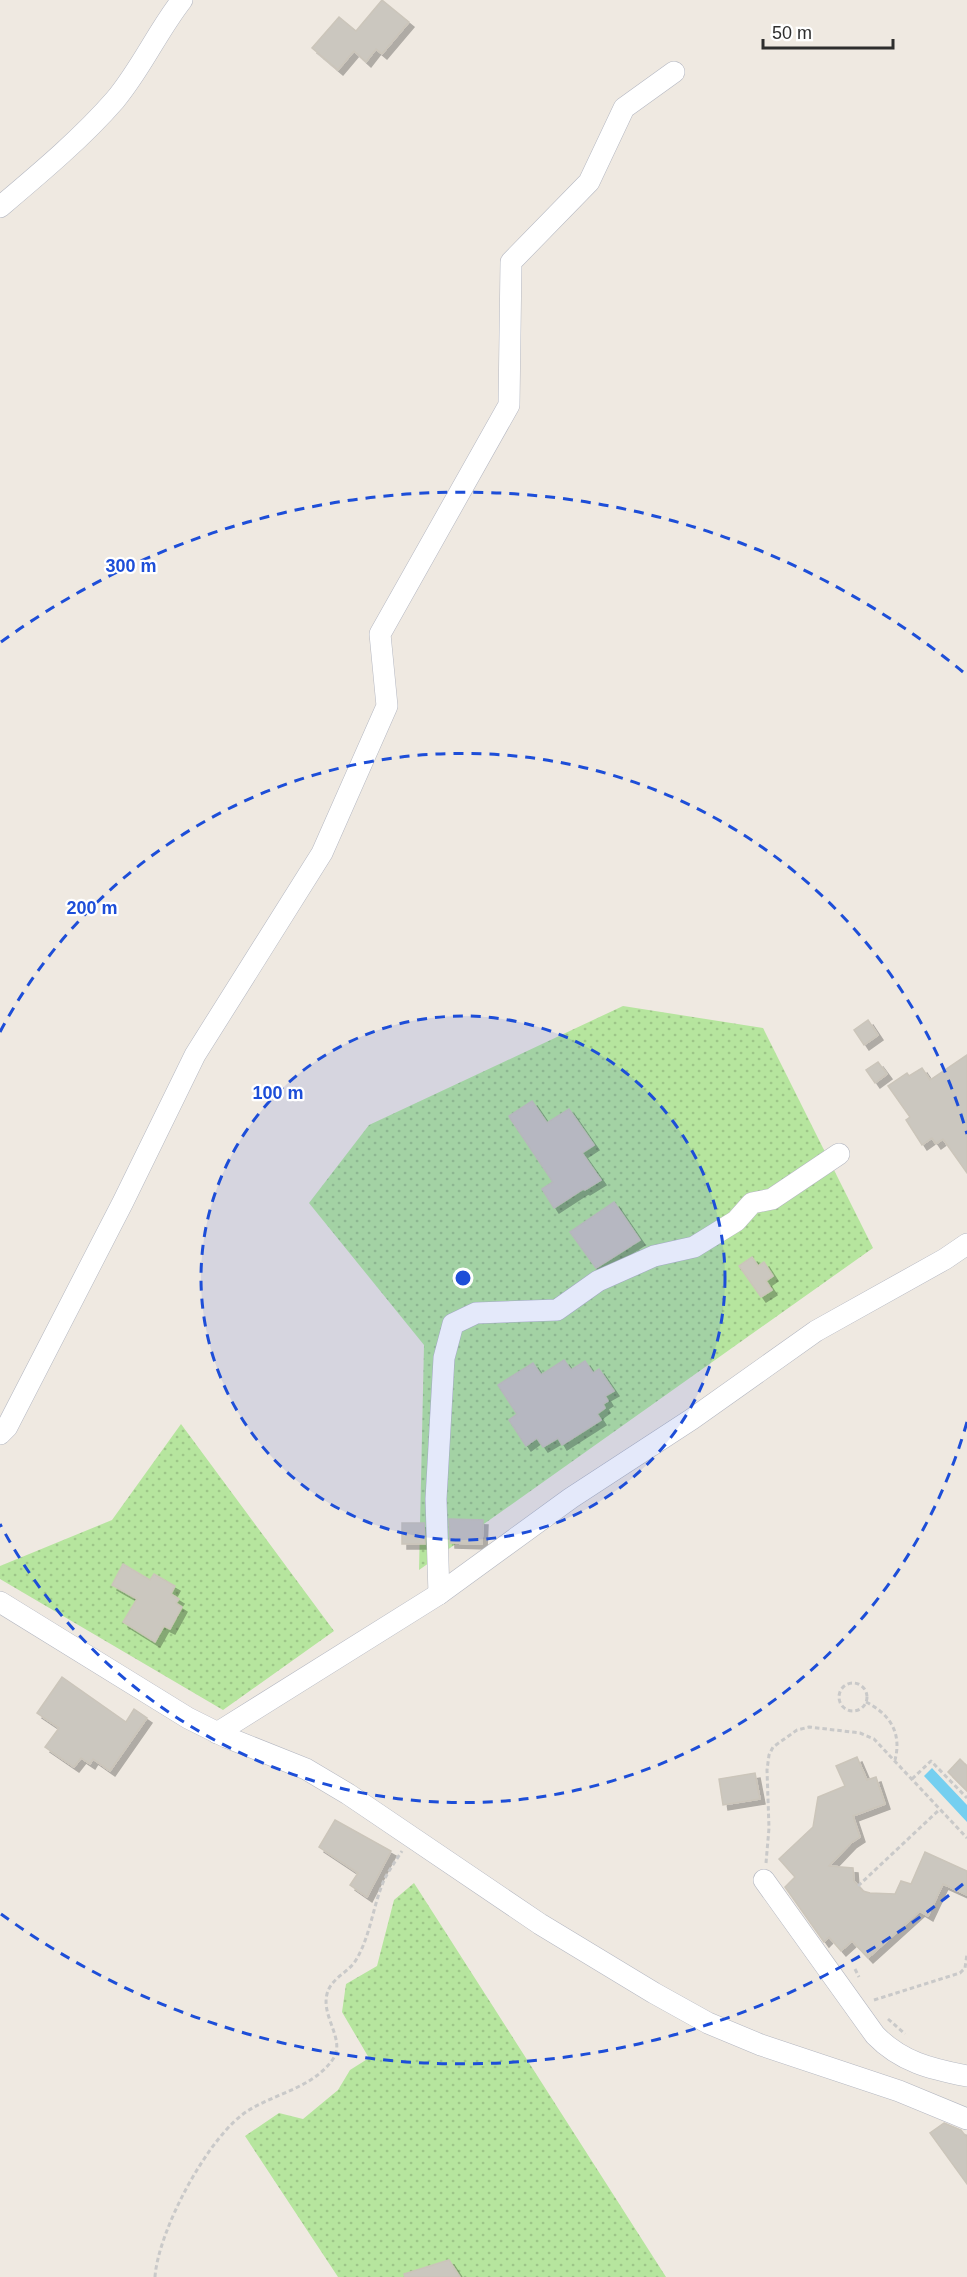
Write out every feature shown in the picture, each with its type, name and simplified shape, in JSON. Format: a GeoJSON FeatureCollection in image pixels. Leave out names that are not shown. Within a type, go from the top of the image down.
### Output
{"type":"FeatureCollection","features":[{"type":"Feature","properties":{"kind":"street"},"geometry":{"type":"LineString","coordinates":[[0,207],[90,127],[115,99],[134,75],[182,0]]}},
{"type":"Feature","properties":{"kind":"street"},"geometry":{"type":"LineString","coordinates":[[0,1434],[7,1427],[123,1203],[195,1055],[322,853],[387,706],[380,634],[509,405],[512,262],[589,182],[624,108],[674,72]]}},
{"type":"Feature","properties":{"kind":"street"},"geometry":{"type":"LineString","coordinates":[[439,1594],[436,1499],[444,1358],[453,1324],[476,1313],[557,1310],[598,1281],[654,1256],[694,1247],[736,1221],[752,1203],[772,1200],[839,1154]]}},
{"type":"Feature","properties":{"kind":"street"},"geometry":{"type":"LineString","coordinates":[[218,1732],[439,1594],[571,1498],[692,1419],[816,1331],[945,1259],[967,1244]]}},
{"type":"Feature","properties":{"kind":"street"},"geometry":{"type":"LineString","coordinates":[[0,1602],[178,1712],[218,1732],[306,1769],[540,1924],[708,2023],[761,2045],[866,2080],[967,2119]]}},
{"type":"Feature","properties":{"kind":"street"},"geometry":{"type":"LineString","coordinates":[[764,1880],[875,2036],[902,2046],[930,2068],[967,2076]]}},
{"type":"Feature","properties":{"kind":"street"},"geometry":{"type":"LineString","coordinates":[[866,2080],[902,2046]]}},
{"type":"Feature","properties":{"kind":"path"},"geometry":{"type":"LineString","coordinates":[[846,1685],[859,1686],[866,1692],[867,1702],[860,1710],[847,1709],[840,1702],[840,1692],[846,1685]]}},
{"type":"Feature","properties":{"kind":"path"},"geometry":{"type":"LineString","coordinates":[[867,1702],[885,1714],[894,1727],[898,1744],[895,1760]]}},
{"type":"Feature","properties":{"kind":"path"},"geometry":{"type":"LineString","coordinates":[[764,1880],[769,1828],[768,1770],[771,1750],[776,1743],[801,1728],[860,1733],[874,1739],[967,1838]]}},
{"type":"Feature","properties":{"kind":"path"},"geometry":{"type":"LineString","coordinates":[[912,1779],[931,1761],[967,1798]]}},
{"type":"Feature","properties":{"kind":"path"},"geometry":{"type":"LineString","coordinates":[[858,1886],[940,1809]]}},
{"type":"Feature","properties":{"kind":"path"},"geometry":{"type":"LineString","coordinates":[[155,2277],[165,2235],[178,2204],[202,2160],[234,2120],[250,2109],[317,2077],[337,2052],[337,2042],[325,2006],[327,1993],[331,1985],[357,1959],[385,1879],[410,1837]]}},
{"type":"Feature","properties":{"kind":"path"},"geometry":{"type":"LineString","coordinates":[[876,2009],[870,2001],[960,1973],[965,1968],[967,1954]]}},
{"type":"Feature","properties":{"kind":"path"},"geometry":{"type":"LineString","coordinates":[[855,1970],[861,1980]]}},
{"type":"Feature","properties":{"kind":"path"},"geometry":{"type":"LineString","coordinates":[[881,2014],[895,2024],[902,2046]]}},
{"type":"Feature","properties":{"kind":"green space"},"geometry":{"type":"Polygon","coordinates":[[[623,1006],[763,1028],[873,1248],[419,1570],[424,1345],[309,1203],[369,1125],[623,1006]]]}},
{"type":"Feature","properties":{"kind":"green space"},"geometry":{"type":"Polygon","coordinates":[[[181,1424],[334,1631],[223,1710],[0,1579],[0,1566],[112,1520],[181,1424]]]}},
{"type":"Feature","properties":{"kind":"green space"},"geometry":{"type":"Polygon","coordinates":[[[414,1883],[666,2277],[338,2277],[245,2136],[279,2113],[303,2119],[338,2090],[350,2070],[369,2058],[342,2012],[346,1984],[377,1966],[394,1900],[414,1883]]]}},
{"type":"Feature","properties":{"kind":"water"},"geometry":{"type":"Polygon","coordinates":[[[932,1768],[967,1805],[967,1822],[924,1776],[932,1768]]]}},
{"type":"Feature","properties":{"kind":"building"},"geometry":{"type":"Polygon","coordinates":[[[382,0],[409,22],[382,54],[376,49],[366,62],[354,51],[338,70],[312,48],[339,17],[356,31],[382,0]]]}},
{"type":"Feature","properties":{"kind":"building"},"geometry":{"type":"Polygon","coordinates":[[[868,1020],[878,1035],[864,1045],[854,1030],[868,1020]]]}},
{"type":"Feature","properties":{"kind":"building"},"geometry":{"type":"Polygon","coordinates":[[[967,1055],[967,1173],[943,1139],[936,1144],[932,1138],[922,1145],[906,1120],[910,1117],[888,1086],[907,1073],[909,1076],[922,1068],[930,1080],[967,1055]]]}},
{"type":"Feature","properties":{"kind":"building"},"geometry":{"type":"Polygon","coordinates":[[[878,1062],[887,1074],[875,1083],[866,1070],[878,1062]]]}},
{"type":"Feature","properties":{"kind":"building"},"geometry":{"type":"Polygon","coordinates":[[[532,1101],[547,1123],[569,1109],[594,1145],[582,1153],[601,1180],[554,1208],[542,1189],[553,1182],[509,1116],[532,1101]]]}},
{"type":"Feature","properties":{"kind":"building"},"geometry":{"type":"Polygon","coordinates":[[[614,1202],[640,1240],[596,1268],[570,1232],[614,1202]]]}},
{"type":"Feature","properties":{"kind":"building"},"geometry":{"type":"Polygon","coordinates":[[[752,1257],[758,1266],[764,1262],[773,1276],[766,1281],[772,1290],[761,1297],[739,1266],[752,1257]]]}},
{"type":"Feature","properties":{"kind":"building"},"geometry":{"type":"Polygon","coordinates":[[[564,1360],[571,1370],[585,1361],[593,1373],[599,1369],[614,1391],[605,1396],[608,1401],[603,1404],[605,1408],[597,1414],[601,1420],[562,1445],[558,1438],[543,1447],[537,1438],[526,1446],[509,1420],[517,1414],[498,1385],[533,1363],[541,1375],[564,1360]]]}},
{"type":"Feature","properties":{"kind":"building"},"geometry":{"type":"Polygon","coordinates":[[[449,1519],[483,1520],[482,1544],[450,1543],[449,1519]]]}},
{"type":"Feature","properties":{"kind":"building"},"geometry":{"type":"Polygon","coordinates":[[[402,1523],[424,1523],[425,1544],[402,1544],[402,1523]]]}},
{"type":"Feature","properties":{"kind":"building"},"geometry":{"type":"Polygon","coordinates":[[[123,1564],[150,1580],[154,1574],[175,1586],[171,1594],[179,1599],[176,1603],[182,1607],[170,1629],[164,1626],[155,1642],[123,1622],[137,1599],[112,1585],[123,1564]]]}},
{"type":"Feature","properties":{"kind":"building"},"geometry":{"type":"Polygon","coordinates":[[[62,1677],[126,1722],[134,1709],[147,1718],[110,1771],[93,1759],[90,1764],[81,1758],[74,1767],[45,1747],[59,1728],[37,1713],[62,1677]]]}},
{"type":"Feature","properties":{"kind":"building"},"geometry":{"type":"Polygon","coordinates":[[[857,1757],[867,1780],[876,1777],[885,1804],[853,1816],[860,1837],[829,1866],[853,1868],[854,1881],[863,1891],[895,1894],[901,1881],[911,1884],[925,1852],[967,1871],[967,1895],[943,1884],[928,1916],[920,1911],[868,1958],[852,1941],[841,1951],[829,1937],[824,1942],[785,1887],[795,1877],[779,1859],[813,1827],[818,1797],[845,1786],[836,1766],[857,1757]]]}},
{"type":"Feature","properties":{"kind":"building"},"geometry":{"type":"Polygon","coordinates":[[[960,1759],[967,1766],[967,1791],[948,1772],[960,1759]]]}},
{"type":"Feature","properties":{"kind":"building"},"geometry":{"type":"Polygon","coordinates":[[[755,1773],[760,1799],[723,1805],[719,1779],[755,1773]]]}},
{"type":"Feature","properties":{"kind":"building"},"geometry":{"type":"Polygon","coordinates":[[[335,1820],[391,1851],[367,1897],[350,1885],[358,1873],[319,1847],[335,1820]]]}},
{"type":"Feature","properties":{"kind":"building"},"geometry":{"type":"Polygon","coordinates":[[[944,2123],[961,2130],[967,2138],[967,2184],[930,2133],[944,2123]]]}},
{"type":"Feature","properties":{"kind":"building"},"geometry":{"type":"Polygon","coordinates":[[[449,2260],[460,2277],[405,2277],[404,2274],[449,2260]]]}}]}
